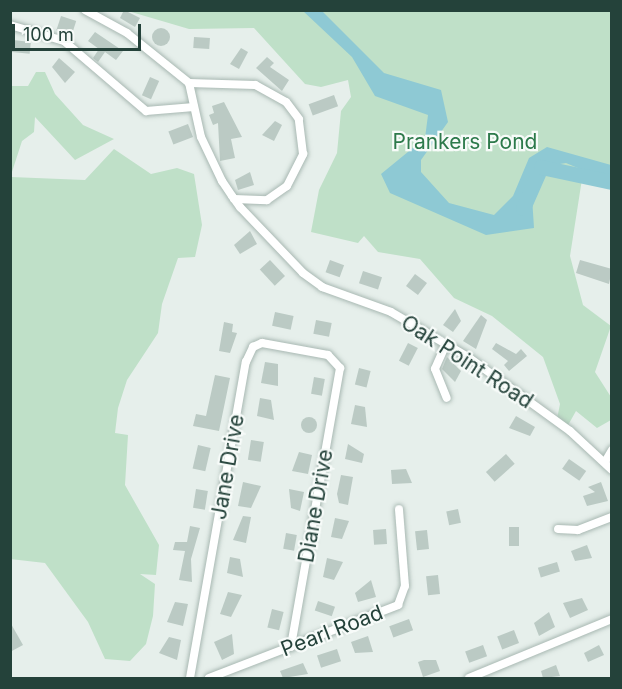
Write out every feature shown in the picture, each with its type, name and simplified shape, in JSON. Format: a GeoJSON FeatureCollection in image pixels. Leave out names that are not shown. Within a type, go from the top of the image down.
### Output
{"type":"FeatureCollection","features":[{"type":"Feature","properties":{"kind":"street"},"geometry":{"type":"LineString","coordinates":[[85,10],[127,33],[189,83],[255,85],[286,102],[298,119],[303,154],[287,186],[267,200],[234,199]]}},
{"type":"Feature","properties":{"kind":"street"},"geometry":{"type":"LineString","coordinates":[[10,25],[64,41],[146,111],[194,107]]}},
{"type":"Feature","properties":{"kind":"street","name":"Oak Point Road"},"geometry":{"type":"LineString","coordinates":[[189,83],[207,153],[234,199],[316,284],[377,306],[446,344],[605,462],[612,470]]}},
{"type":"Feature","properties":{"kind":"street","name":"Jane Drive"},"geometry":{"type":"LineString","coordinates":[[190,678],[250,351],[265,344],[328,355],[339,364]]}},
{"type":"Feature","properties":{"kind":"street"},"geometry":{"type":"LineString","coordinates":[[446,344],[435,369],[447,398]]}},
{"type":"Feature","properties":{"kind":"street","name":"Diane Drive"},"geometry":{"type":"LineString","coordinates":[[291,647],[339,364]]}},
{"type":"Feature","properties":{"kind":"street"},"geometry":{"type":"LineString","coordinates":[[605,462],[612,450]]}},
{"type":"Feature","properties":{"kind":"street","name":"Pearl Road"},"geometry":{"type":"LineString","coordinates":[[209,678],[398,605],[405,586],[399,509]]}},
{"type":"Feature","properties":{"kind":"street"},"geometry":{"type":"LineString","coordinates":[[558,529],[578,530],[612,517]]}},
{"type":"Feature","properties":{"kind":"street"},"geometry":{"type":"LineString","coordinates":[[469,678],[612,620]]}},
{"type":"Feature","properties":{"kind":"green space","name":"Prankers Pond"},"geometry":{"type":"Polygon","coordinates":[[[128,11],[611,11],[611,182],[592,173],[582,179],[570,256],[583,305],[611,326],[595,372],[611,397],[611,420],[597,428],[576,411],[567,427],[557,419],[560,404],[543,357],[492,316],[454,298],[420,259],[378,252],[364,236],[358,243],[311,232],[319,190],[337,153],[341,111],[351,97],[348,80],[321,87],[305,84],[254,28],[189,29],[128,11]]]}},
{"type":"Feature","properties":{"kind":"green space"},"geometry":{"type":"Polygon","coordinates":[[[36,72],[45,72],[55,94],[83,125],[114,139],[75,160],[35,117],[34,132],[22,141],[11,175],[11,86],[28,86],[36,72]]]}},
{"type":"Feature","properties":{"kind":"green space"},"geometry":{"type":"Polygon","coordinates":[[[114,149],[151,174],[177,168],[194,174],[202,225],[195,257],[178,258],[162,304],[158,333],[127,380],[118,408],[115,433],[128,435],[125,485],[159,545],[156,575],[140,574],[155,584],[153,616],[146,644],[130,661],[105,659],[88,622],[45,563],[10,559],[11,177],[85,180],[114,149]]]}},
{"type":"Feature","properties":{"kind":"water"},"geometry":{"type":"Polygon","coordinates":[[[303,11],[322,11],[384,73],[441,90],[448,122],[421,160],[421,172],[449,203],[494,215],[513,196],[529,158],[547,147],[611,165],[611,182],[566,163],[541,167],[531,181],[534,228],[486,235],[390,193],[381,174],[425,138],[428,115],[375,96],[352,57],[303,11]]]}},
{"type":"Feature","properties":{"kind":"building"},"geometry":{"type":"Polygon","coordinates":[[[124,10],[140,18],[135,27],[120,18],[124,10]]]}},
{"type":"Feature","properties":{"kind":"building"},"geometry":{"type":"Polygon","coordinates":[[[61,16],[76,21],[72,35],[56,30],[61,16]]]}},
{"type":"Feature","properties":{"kind":"building"},"geometry":{"type":"Polygon","coordinates":[[[161,28],[167,31],[170,37],[167,43],[161,46],[155,43],[152,37],[155,31],[161,28]]]}},
{"type":"Feature","properties":{"kind":"building"},"geometry":{"type":"Polygon","coordinates":[[[95,32],[123,51],[116,60],[105,52],[98,62],[93,58],[99,49],[88,41],[95,32]]]}},
{"type":"Feature","properties":{"kind":"building"},"geometry":{"type":"Polygon","coordinates":[[[194,37],[210,38],[209,49],[193,48],[194,37]]]}},
{"type":"Feature","properties":{"kind":"building"},"geometry":{"type":"Polygon","coordinates":[[[13,40],[31,42],[30,54],[12,52],[13,40]]]}},
{"type":"Feature","properties":{"kind":"building"},"geometry":{"type":"Polygon","coordinates":[[[241,48],[248,52],[239,69],[230,64],[241,48]]]}},
{"type":"Feature","properties":{"kind":"building"},"geometry":{"type":"Polygon","coordinates":[[[267,57],[274,63],[270,67],[289,80],[282,91],[256,68],[267,57]]]}},
{"type":"Feature","properties":{"kind":"building"},"geometry":{"type":"Polygon","coordinates":[[[59,58],[75,72],[65,83],[52,67],[59,58]]]}},
{"type":"Feature","properties":{"kind":"building"},"geometry":{"type":"Polygon","coordinates":[[[150,77],[159,81],[151,99],[142,95],[150,77]]]}},
{"type":"Feature","properties":{"kind":"building"},"geometry":{"type":"Polygon","coordinates":[[[334,95],[338,106],[313,116],[309,104],[334,95]]]}},
{"type":"Feature","properties":{"kind":"building"},"geometry":{"type":"Polygon","coordinates":[[[224,102],[242,137],[231,139],[235,158],[220,161],[218,123],[213,125],[209,115],[214,113],[212,106],[224,102]]]}},
{"type":"Feature","properties":{"kind":"building"},"geometry":{"type":"Polygon","coordinates":[[[275,121],[282,125],[274,141],[262,135],[275,121]]]}},
{"type":"Feature","properties":{"kind":"building"},"geometry":{"type":"Polygon","coordinates":[[[188,124],[193,137],[173,145],[168,132],[188,124]]]}},
{"type":"Feature","properties":{"kind":"building"},"geometry":{"type":"Polygon","coordinates":[[[250,172],[254,185],[238,190],[235,180],[250,172]]]}},
{"type":"Feature","properties":{"kind":"building"},"geometry":{"type":"Polygon","coordinates":[[[250,231],[257,244],[240,254],[234,245],[250,231]]]}},
{"type":"Feature","properties":{"kind":"building"},"geometry":{"type":"Polygon","coordinates":[[[270,260],[285,276],[275,286],[260,270],[270,260]]]}},
{"type":"Feature","properties":{"kind":"building"},"geometry":{"type":"Polygon","coordinates":[[[330,260],[344,265],[340,277],[326,272],[330,260]]]}},
{"type":"Feature","properties":{"kind":"building"},"geometry":{"type":"Polygon","coordinates":[[[580,260],[612,269],[609,284],[576,273],[580,260]]]}},
{"type":"Feature","properties":{"kind":"building"},"geometry":{"type":"Polygon","coordinates":[[[363,271],[382,277],[378,290],[359,283],[363,271]]]}},
{"type":"Feature","properties":{"kind":"building"},"geometry":{"type":"Polygon","coordinates":[[[415,274],[427,283],[418,295],[406,286],[415,274]]]}},
{"type":"Feature","properties":{"kind":"building"},"geometry":{"type":"Polygon","coordinates":[[[455,309],[461,321],[453,332],[443,325],[455,309]]]}},
{"type":"Feature","properties":{"kind":"building"},"geometry":{"type":"Polygon","coordinates":[[[275,312],[294,316],[291,330],[272,326],[275,312]]]}},
{"type":"Feature","properties":{"kind":"building"},"geometry":{"type":"Polygon","coordinates":[[[481,315],[487,320],[476,349],[463,341],[481,315]]]}},
{"type":"Feature","properties":{"kind":"building"},"geometry":{"type":"Polygon","coordinates":[[[316,320],[332,323],[329,337],[313,334],[316,320]]]}},
{"type":"Feature","properties":{"kind":"building"},"geometry":{"type":"Polygon","coordinates":[[[224,322],[233,324],[232,332],[237,333],[230,353],[219,351],[224,322]]]}},
{"type":"Feature","properties":{"kind":"building"},"geometry":{"type":"Polygon","coordinates":[[[408,343],[418,348],[409,366],[399,361],[408,343]]]}},
{"type":"Feature","properties":{"kind":"building"},"geometry":{"type":"Polygon","coordinates":[[[496,343],[516,354],[521,349],[527,356],[509,371],[504,365],[508,361],[492,349],[496,343]]]}},
{"type":"Feature","properties":{"kind":"building"},"geometry":{"type":"Polygon","coordinates":[[[447,357],[461,371],[455,382],[442,369],[447,357]]]}},
{"type":"Feature","properties":{"kind":"building"},"geometry":{"type":"Polygon","coordinates":[[[265,362],[278,364],[278,386],[261,383],[265,362]]]}},
{"type":"Feature","properties":{"kind":"building"},"geometry":{"type":"Polygon","coordinates":[[[359,368],[371,371],[367,387],[355,384],[359,368]]]}},
{"type":"Feature","properties":{"kind":"building"},"geometry":{"type":"Polygon","coordinates":[[[215,375],[230,378],[219,431],[193,426],[196,414],[206,416],[215,375]]]}},
{"type":"Feature","properties":{"kind":"building"},"geometry":{"type":"Polygon","coordinates":[[[314,377],[325,379],[322,396],[311,394],[314,377]]]}},
{"type":"Feature","properties":{"kind":"building"},"geometry":{"type":"Polygon","coordinates":[[[260,398],[271,400],[274,420],[257,416],[260,398]]]}},
{"type":"Feature","properties":{"kind":"building"},"geometry":{"type":"Polygon","coordinates":[[[355,405],[365,407],[367,427],[351,424],[355,405]]]}},
{"type":"Feature","properties":{"kind":"building"},"geometry":{"type":"Polygon","coordinates":[[[516,416],[535,427],[530,436],[509,428],[516,416]]]}},
{"type":"Feature","properties":{"kind":"building"},"geometry":{"type":"Polygon","coordinates":[[[309,417],[315,419],[317,425],[315,431],[309,433],[303,431],[301,425],[303,419],[309,417]]]}},
{"type":"Feature","properties":{"kind":"building"},"geometry":{"type":"Polygon","coordinates":[[[251,440],[264,442],[261,462],[248,460],[251,440]]]}},
{"type":"Feature","properties":{"kind":"building"},"geometry":{"type":"Polygon","coordinates":[[[348,444],[364,454],[362,463],[345,459],[348,444]]]}},
{"type":"Feature","properties":{"kind":"building"},"geometry":{"type":"Polygon","coordinates":[[[198,445],[211,448],[205,471],[193,468],[198,445]]]}},
{"type":"Feature","properties":{"kind":"building"},"geometry":{"type":"Polygon","coordinates":[[[299,452],[312,455],[308,474],[292,471],[299,452]]]}},
{"type":"Feature","properties":{"kind":"building"},"geometry":{"type":"Polygon","coordinates":[[[506,454],[515,464],[495,482],[486,472],[506,454]]]}},
{"type":"Feature","properties":{"kind":"building"},"geometry":{"type":"Polygon","coordinates":[[[569,459],[586,471],[579,481],[562,469],[569,459]]]}},
{"type":"Feature","properties":{"kind":"building"},"geometry":{"type":"Polygon","coordinates":[[[406,469],[412,483],[392,484],[391,470],[406,469]]]}},
{"type":"Feature","properties":{"kind":"building"},"geometry":{"type":"Polygon","coordinates":[[[341,475],[353,477],[348,505],[339,503],[337,494],[341,475]]]}},
{"type":"Feature","properties":{"kind":"building"},"geometry":{"type":"Polygon","coordinates":[[[243,482],[261,486],[251,508],[238,506],[243,482]]]}},
{"type":"Feature","properties":{"kind":"building"},"geometry":{"type":"Polygon","coordinates":[[[601,482],[608,501],[587,506],[583,496],[595,492],[588,487],[601,482]]]}},
{"type":"Feature","properties":{"kind":"building"},"geometry":{"type":"Polygon","coordinates":[[[196,489],[208,491],[205,510],[193,508],[196,489]]]}},
{"type":"Feature","properties":{"kind":"building"},"geometry":{"type":"Polygon","coordinates":[[[289,489],[304,492],[300,511],[291,508],[289,489]]]}},
{"type":"Feature","properties":{"kind":"building"},"geometry":{"type":"Polygon","coordinates":[[[458,509],[461,523],[449,525],[446,511],[458,509]]]}},
{"type":"Feature","properties":{"kind":"building"},"geometry":{"type":"Polygon","coordinates":[[[243,516],[251,517],[246,543],[233,540],[243,516]]]}},
{"type":"Feature","properties":{"kind":"building"},"geometry":{"type":"Polygon","coordinates":[[[335,518],[349,521],[342,539],[331,537],[335,518]]]}},
{"type":"Feature","properties":{"kind":"building"},"geometry":{"type":"Polygon","coordinates":[[[190,526],[200,528],[191,559],[192,582],[179,580],[185,551],[173,550],[175,542],[187,542],[190,526]]]}},
{"type":"Feature","properties":{"kind":"building"},"geometry":{"type":"Polygon","coordinates":[[[509,527],[519,527],[519,546],[509,546],[509,527]]]}},
{"type":"Feature","properties":{"kind":"building"},"geometry":{"type":"Polygon","coordinates":[[[386,529],[387,544],[374,545],[373,530],[386,529]]]}},
{"type":"Feature","properties":{"kind":"building"},"geometry":{"type":"Polygon","coordinates":[[[427,530],[429,549],[417,550],[415,531],[427,530]]]}},
{"type":"Feature","properties":{"kind":"building"},"geometry":{"type":"Polygon","coordinates":[[[286,533],[297,535],[294,551],[283,549],[286,533]]]}},
{"type":"Feature","properties":{"kind":"building"},"geometry":{"type":"Polygon","coordinates":[[[587,545],[592,558],[575,561],[571,551],[587,545]]]}},
{"type":"Feature","properties":{"kind":"building"},"geometry":{"type":"Polygon","coordinates":[[[230,557],[240,559],[243,577],[227,573],[230,557]]]}},
{"type":"Feature","properties":{"kind":"building"},"geometry":{"type":"Polygon","coordinates":[[[327,558],[343,562],[334,580],[323,577],[327,558]]]}},
{"type":"Feature","properties":{"kind":"building"},"geometry":{"type":"Polygon","coordinates":[[[557,562],[560,572],[541,577],[538,568],[557,562]]]}},
{"type":"Feature","properties":{"kind":"building"},"geometry":{"type":"Polygon","coordinates":[[[438,575],[440,594],[428,595],[426,576],[438,575]]]}},
{"type":"Feature","properties":{"kind":"building"},"geometry":{"type":"Polygon","coordinates":[[[371,580],[376,597],[358,602],[355,593],[371,580]]]}},
{"type":"Feature","properties":{"kind":"building"},"geometry":{"type":"Polygon","coordinates":[[[228,592],[242,595],[231,617],[220,614],[228,592]]]}},
{"type":"Feature","properties":{"kind":"building"},"geometry":{"type":"Polygon","coordinates":[[[582,598],[588,610],[570,618],[563,603],[582,598]]]}},
{"type":"Feature","properties":{"kind":"building"},"geometry":{"type":"Polygon","coordinates":[[[318,601],[335,607],[332,616],[315,610],[318,601]]]}},
{"type":"Feature","properties":{"kind":"building"},"geometry":{"type":"Polygon","coordinates":[[[175,602],[188,604],[183,626],[167,622],[175,602]]]}},
{"type":"Feature","properties":{"kind":"building"},"geometry":{"type":"Polygon","coordinates":[[[272,609],[284,612],[279,630],[267,627],[272,609]]]}},
{"type":"Feature","properties":{"kind":"building"},"geometry":{"type":"Polygon","coordinates":[[[549,612],[555,627],[539,636],[534,623],[549,612]]]}},
{"type":"Feature","properties":{"kind":"building"},"geometry":{"type":"Polygon","coordinates":[[[409,619],[413,630],[393,637],[389,626],[409,619]]]}},
{"type":"Feature","properties":{"kind":"building"},"geometry":{"type":"Polygon","coordinates":[[[10,622],[23,645],[10,652],[10,622]]]}},
{"type":"Feature","properties":{"kind":"building"},"geometry":{"type":"Polygon","coordinates":[[[514,630],[519,643],[502,650],[497,636],[514,630]]]}},
{"type":"Feature","properties":{"kind":"building"},"geometry":{"type":"Polygon","coordinates":[[[232,634],[234,654],[222,660],[214,642],[232,634]]]}},
{"type":"Feature","properties":{"kind":"building"},"geometry":{"type":"Polygon","coordinates":[[[368,636],[373,652],[355,653],[351,642],[368,636]]]}},
{"type":"Feature","properties":{"kind":"building"},"geometry":{"type":"Polygon","coordinates":[[[169,637],[181,640],[177,660],[159,653],[169,637]]]}},
{"type":"Feature","properties":{"kind":"building"},"geometry":{"type":"Polygon","coordinates":[[[483,645],[487,656],[469,663],[465,651],[483,645]]]}},
{"type":"Feature","properties":{"kind":"building"},"geometry":{"type":"Polygon","coordinates":[[[599,645],[604,655],[588,662],[584,653],[599,645]]]}},
{"type":"Feature","properties":{"kind":"building"},"geometry":{"type":"Polygon","coordinates":[[[337,649],[341,661],[321,668],[317,655],[337,649]]]}},
{"type":"Feature","properties":{"kind":"building"},"geometry":{"type":"Polygon","coordinates":[[[436,660],[440,671],[423,677],[418,662],[436,660]]]}},
{"type":"Feature","properties":{"kind":"building"},"geometry":{"type":"Polygon","coordinates":[[[303,663],[308,674],[283,678],[280,671],[303,663]]]}},
{"type":"Feature","properties":{"kind":"building"},"geometry":{"type":"Polygon","coordinates":[[[556,665],[560,676],[543,678],[541,671],[556,665]]]}},
{"type":"Feature","properties":{"kind":"waterway"},"geometry":{"type":"LineString","coordinates":[[523,208],[541,167],[612,182]]}}]}
